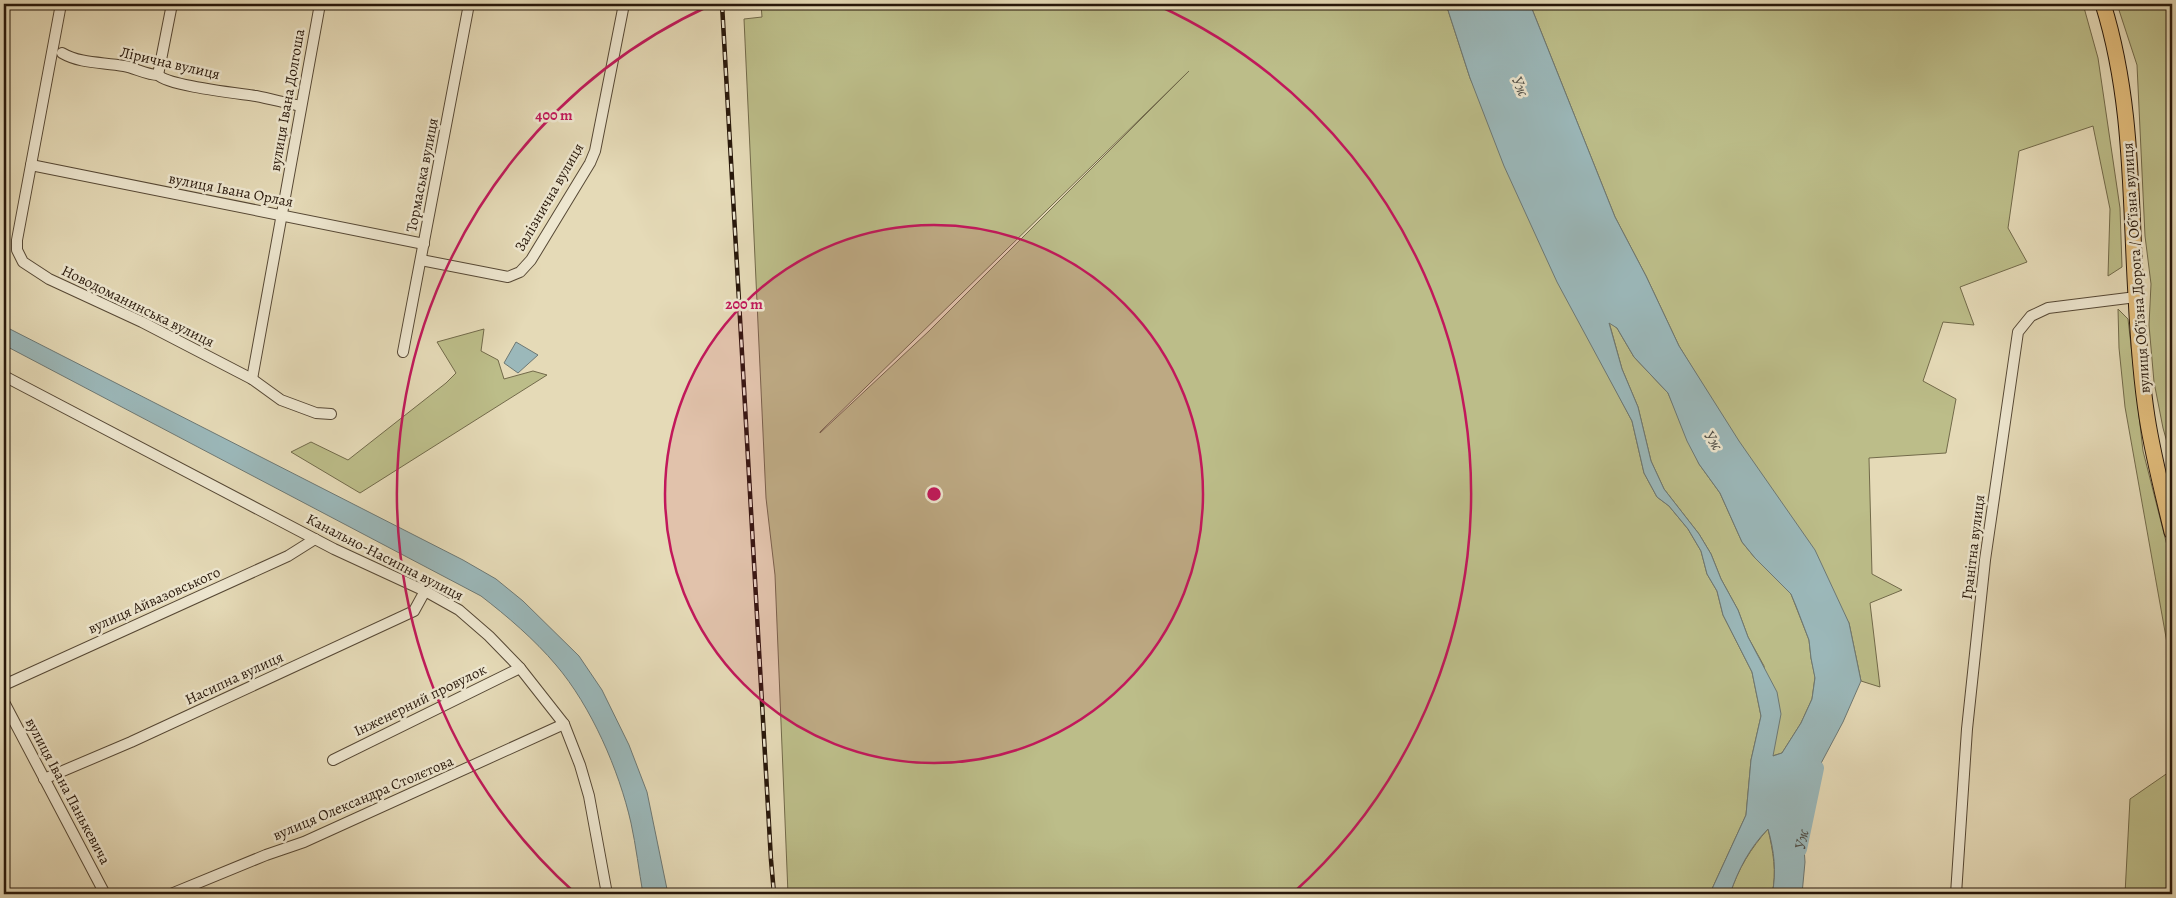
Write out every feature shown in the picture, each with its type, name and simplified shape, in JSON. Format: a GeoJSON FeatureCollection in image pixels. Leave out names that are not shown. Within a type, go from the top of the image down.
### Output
{"type":"FeatureCollection","features":[{"type":"Feature","properties":{"kind":"highway","name":"вулиця Обʼїзна Дорога / Обʼїзна вулиця"},"geometry":{"type":"LineString","coordinates":[[2103,4],[2114,37],[2124,88],[2132,181],[2136,297],[2146,416],[2158,477],[2172,532]]}},
{"type":"Feature","properties":{"kind":"street","name":"Новодоманинська вулиця"},"geometry":{"type":"LineString","coordinates":[[61,4],[17,240],[17,250],[23,262],[49,279],[142,322],[252,379],[281,400],[316,414],[331,414]]}},
{"type":"Feature","properties":{"kind":"street"},"geometry":{"type":"LineString","coordinates":[[158,75],[172,4]]}},
{"type":"Feature","properties":{"kind":"street","name":"вулиця Івана Долгоша"},"geometry":{"type":"LineString","coordinates":[[252,379],[320,4]]}},
{"type":"Feature","properties":{"kind":"street","name":"Тормаська вулиця"},"geometry":{"type":"LineString","coordinates":[[403,352],[469,4]]}},
{"type":"Feature","properties":{"kind":"street","name":"Залізнична вулиця"},"geometry":{"type":"LineString","coordinates":[[421,260],[508,276],[520,272],[532,260],[590,163],[595,151],[624,4]]}},
{"type":"Feature","properties":{"kind":"street","name":"Лірична вулиця"},"geometry":{"type":"LineString","coordinates":[[62,53],[83,61],[124,66],[179,83],[258,96],[301,106]]}},
{"type":"Feature","properties":{"kind":"street","name":"вулиця Івана Орлая"},"geometry":{"type":"LineString","coordinates":[[31,165],[424,244]]}},
{"type":"Feature","properties":{"kind":"street","name":"Гранітна вулиця"},"geometry":{"type":"LineString","coordinates":[[1956,894],[1967,729],[1984,570],[2018,332],[2031,316],[2048,308],[2136,297]]}},
{"type":"Feature","properties":{"kind":"street","name":"Канально-Насипна вулиця"},"geometry":{"type":"LineString","coordinates":[[4,376],[314,539],[425,591],[459,610],[489,636],[520,668],[564,724],[580,765],[589,796],[607,894]]}},
{"type":"Feature","properties":{"kind":"street","name":"вулиця Айвазовського"},"geometry":{"type":"LineString","coordinates":[[4,684],[288,556],[314,539]]}},
{"type":"Feature","properties":{"kind":"street","name":"Насипна вулиця"},"geometry":{"type":"LineString","coordinates":[[44,779],[131,742],[414,610],[425,591]]}},
{"type":"Feature","properties":{"kind":"street","name":"Інженерний провулок"},"geometry":{"type":"LineString","coordinates":[[333,760],[520,668]]}},
{"type":"Feature","properties":{"kind":"street","name":"вулиця Івана Панькевича"},"geometry":{"type":"LineString","coordinates":[[4,702],[105,894]]}},
{"type":"Feature","properties":{"kind":"street","name":"вулиця Олександра Столєтова"},"geometry":{"type":"LineString","coordinates":[[171,894],[266,855],[304,842],[564,724]]}},
{"type":"Feature","properties":{"kind":"green space"},"geometry":{"type":"Polygon","coordinates":[[[761,4],[1446,4],[1470,78],[1601,362],[1632,421],[1644,473],[1657,497],[1669,506],[1688,529],[1701,551],[1707,574],[1717,591],[1723,615],[1752,672],[1761,716],[1751,760],[1746,815],[1712,889],[1712,894],[788,894],[775,575],[766,498],[744,19],[762,17],[761,4]],[[1189,71],[820,433],[929,331],[1189,71]]]}},
{"type":"Feature","properties":{"kind":"green space"},"geometry":{"type":"Polygon","coordinates":[[[1530,4],[2083,4],[2098,58],[2120,208],[2122,267],[2108,276],[2110,209],[2093,126],[2019,151],[2008,228],[2027,262],[1960,287],[1974,325],[1943,322],[1923,381],[1956,399],[1946,453],[1869,458],[1872,574],[1902,590],[1870,603],[1880,687],[1861,681],[1849,623],[1679,346],[1646,276],[1615,217],[1530,4]]]}},
{"type":"Feature","properties":{"kind":"green space"},"geometry":{"type":"Polygon","coordinates":[[[2117,4],[2172,4],[2172,460],[2163,428],[2154,382],[2149,325],[2151,284],[2145,236],[2137,65],[2117,4]]]}},
{"type":"Feature","properties":{"kind":"green space"},"geometry":{"type":"Polygon","coordinates":[[[2118,309],[2128,319],[2143,451],[2172,565],[2172,671],[2125,407],[2119,348],[2118,309]]]}},
{"type":"Feature","properties":{"kind":"green space"},"geometry":{"type":"Polygon","coordinates":[[[1609,322],[1617,328],[1634,357],[1668,393],[1699,464],[1720,493],[1742,542],[1755,558],[1791,594],[1809,640],[1815,677],[1812,699],[1801,723],[1782,753],[1772,756],[1764,666],[1748,637],[1738,610],[1721,579],[1711,554],[1699,534],[1664,489],[1651,461],[1638,407],[1622,369],[1609,322]]]}},
{"type":"Feature","properties":{"kind":"green space"},"geometry":{"type":"Polygon","coordinates":[[[484,329],[481,351],[498,360],[504,379],[533,371],[547,375],[360,493],[291,452],[311,442],[348,460],[446,383],[456,373],[437,342],[484,329]]]}},
{"type":"Feature","properties":{"kind":"green space"},"geometry":{"type":"Polygon","coordinates":[[[2172,770],[2172,894],[2125,894],[2130,799],[2172,770]]]}},
{"type":"Feature","properties":{"kind":"green space"},"geometry":{"type":"Polygon","coordinates":[[[1768,829],[1773,853],[1772,894],[1730,894],[1746,859],[1768,829]]]}},
{"type":"Feature","properties":{"kind":"water"},"geometry":{"type":"Polygon","coordinates":[[[1446,4],[1530,4],[1615,217],[1646,276],[1679,346],[1739,441],[1815,550],[1849,623],[1861,681],[1843,722],[1818,769],[1802,818],[1805,862],[1802,894],[1772,894],[1774,861],[1768,829],[1745,859],[1730,894],[1712,894],[1712,889],[1746,815],[1751,760],[1761,716],[1752,672],[1723,615],[1717,591],[1707,574],[1701,551],[1688,529],[1669,506],[1657,497],[1644,473],[1632,421],[1557,282],[1504,166],[1470,78],[1446,4]],[[1609,323],[1622,369],[1638,407],[1651,461],[1664,489],[1699,534],[1711,554],[1721,579],[1738,610],[1748,637],[1777,692],[1781,714],[1773,756],[1782,753],[1801,723],[1812,699],[1815,678],[1809,640],[1796,606],[1791,594],[1755,558],[1742,542],[1720,493],[1699,464],[1687,441],[1668,393],[1634,357],[1617,328],[1609,323]]]}},
{"type":"Feature","properties":{"kind":"water"},"geometry":{"type":"Polygon","coordinates":[[[4,326],[463,560],[496,579],[523,601],[579,656],[602,690],[629,745],[647,792],[668,894],[643,894],[633,832],[626,803],[611,761],[592,719],[569,681],[556,665],[511,620],[481,596],[4,345],[4,326]]]}},
{"type":"Feature","properties":{"kind":"water"},"geometry":{"type":"Polygon","coordinates":[[[516,342],[538,355],[518,373],[504,363],[516,342]]]}},
{"type":"Feature","properties":{"kind":"waterway","name":"Уж"},"geometry":{"type":"LineString","coordinates":[[1799,849],[1816,768]]}},
{"type":"Feature","properties":{"kind":"railway"},"geometry":{"type":"LineString","coordinates":[[722,4],[774,894]]}}]}
